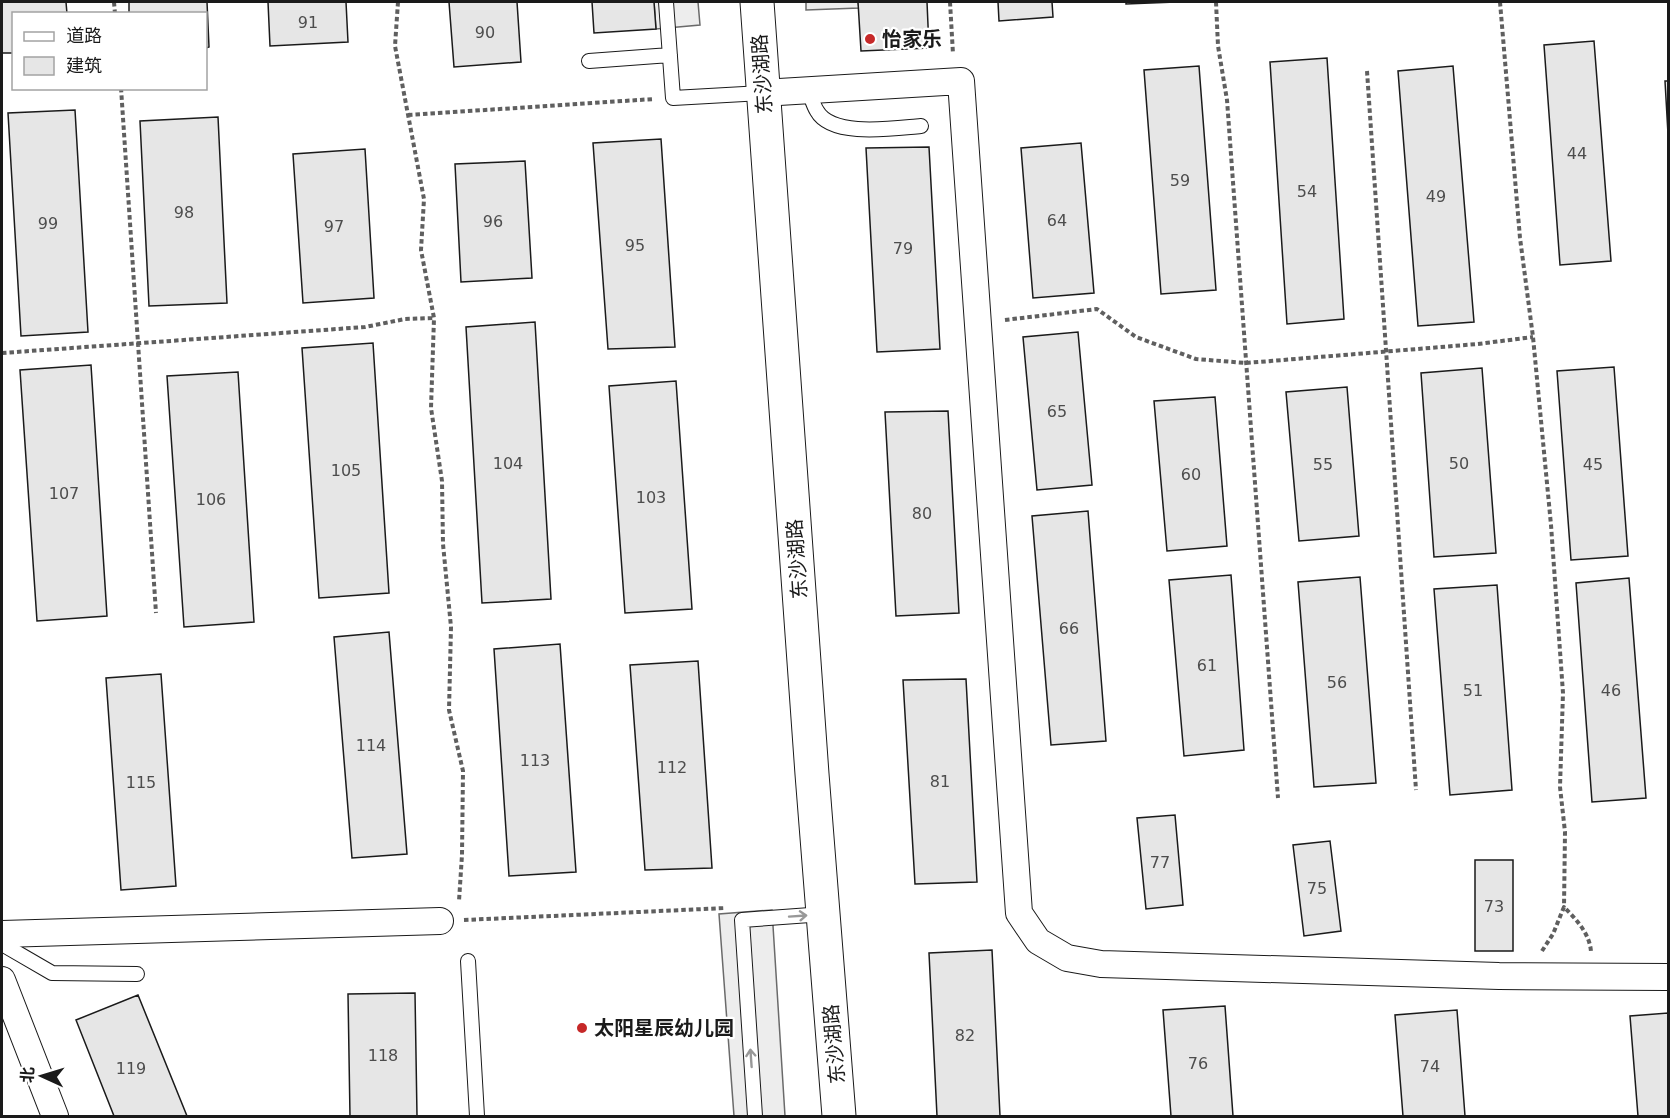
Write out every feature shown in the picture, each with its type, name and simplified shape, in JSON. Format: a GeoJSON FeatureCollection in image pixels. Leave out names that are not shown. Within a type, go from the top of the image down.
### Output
{"type":"FeatureCollection","features":[{"type":"Feature","properties":{"kind":"main road","name":"东沙湖路"},"geometry":{"type":"LineString","coordinates":[[757,2],[840,1116]]}},
{"type":"Feature","properties":{"kind":"street"},"geometry":{"type":"LineString","coordinates":[[762,93],[961,81],[1019,913],[1038,941],[1067,958],[1101,964],[1542,976],[1668,977]]}},
{"type":"Feature","properties":{"kind":"street"},"geometry":{"type":"LineString","coordinates":[[2,934],[449,920]]}},
{"type":"Feature","properties":{"kind":"street"},"geometry":{"type":"LineString","coordinates":[[2,980],[55,1116]]}},
{"type":"Feature","properties":{"kind":"lane"},"geometry":{"type":"LineString","coordinates":[[666,2],[673,98],[762,93]]}},
{"type":"Feature","properties":{"kind":"lane"},"geometry":{"type":"LineString","coordinates":[[589,61],[670,56]]}},
{"type":"Feature","properties":{"kind":"lane"},"geometry":{"type":"LineString","coordinates":[[808,89],[817,113],[834,126],[859,130],[921,126]]}},
{"type":"Feature","properties":{"kind":"lane"},"geometry":{"type":"LineString","coordinates":[[755,1116],[742,920],[824,914]]}},
{"type":"Feature","properties":{"kind":"lane"},"geometry":{"type":"LineString","coordinates":[[2,944],[52,973],[137,974]]}},
{"type":"Feature","properties":{"kind":"lane"},"geometry":{"type":"LineString","coordinates":[[468,961],[477,1116]]}},
{"type":"Feature","properties":{"kind":"path"},"geometry":{"type":"LineString","coordinates":[[398,2],[395,46],[424,199],[421,250],[434,318],[431,408],[442,481],[443,544],[451,627],[449,710],[463,771],[462,855],[449,920],[730,907]]}},
{"type":"Feature","properties":{"kind":"path"},"geometry":{"type":"LineString","coordinates":[[950,2],[953,56],[961,81]]}},
{"type":"Feature","properties":{"kind":"path"},"geometry":{"type":"LineString","coordinates":[[1216,2],[1218,46],[1227,100],[1278,798]]}},
{"type":"Feature","properties":{"kind":"path"},"geometry":{"type":"LineString","coordinates":[[1500,2],[1520,238],[1533,337],[1551,525],[1563,693],[1560,787],[1565,832],[1564,907],[1553,934],[1542,949],[1542,976]]}},
{"type":"Feature","properties":{"kind":"path"},"geometry":{"type":"LineString","coordinates":[[1367,71],[1416,790]]}},
{"type":"Feature","properties":{"kind":"path"},"geometry":{"type":"LineString","coordinates":[[121,90],[156,613]]}},
{"type":"Feature","properties":{"kind":"path"},"geometry":{"type":"LineString","coordinates":[[408,115],[673,98]]}},
{"type":"Feature","properties":{"kind":"path"},"geometry":{"type":"LineString","coordinates":[[978,323],[1096,309],[1136,337],[1196,359],[1246,363],[1478,344],[1533,337]]}},
{"type":"Feature","properties":{"kind":"path"},"geometry":{"type":"LineString","coordinates":[[2,353],[365,327],[405,319],[434,318]]}},
{"type":"Feature","properties":{"kind":"path"},"geometry":{"type":"LineString","coordinates":[[1564,907],[1576,919],[1591,942],[1593,976]]}},
{"type":"Feature","properties":{"kind":"shaded area"},"geometry":{"type":"Polygon","coordinates":[[[654,2],[698,2],[700,25],[656,29],[654,2]]]}},
{"type":"Feature","properties":{"kind":"shaded area"},"geometry":{"type":"Polygon","coordinates":[[[806,2],[858,2],[859,8],[806,10],[806,2]]]}},
{"type":"Feature","properties":{"kind":"shaded area"},"geometry":{"type":"Polygon","coordinates":[[[772,910],[785,1116],[734,1116],[719,914],[772,910]]]}},
{"type":"Feature","properties":{"kind":"building"},"geometry":{"type":"Polygon","coordinates":[[[2,2],[66,2],[67,12],[12,12],[12,53],[2,53],[2,2]]]}},
{"type":"Feature","properties":{"kind":"building"},"geometry":{"type":"Polygon","coordinates":[[[129,2],[207,2],[209,47],[207,48],[207,12],[129,12],[129,2]]]}},
{"type":"Feature","properties":{"kind":"building"},"geometry":{"type":"Polygon","coordinates":[[[268,2],[346,2],[348,42],[270,46],[268,2]]]}},
{"type":"Feature","properties":{"kind":"building"},"geometry":{"type":"Polygon","coordinates":[[[449,2],[517,2],[521,62],[454,67],[449,2]]]}},
{"type":"Feature","properties":{"kind":"building"},"geometry":{"type":"Polygon","coordinates":[[[592,2],[654,2],[656,29],[594,33],[592,2]]]}},
{"type":"Feature","properties":{"kind":"building"},"geometry":{"type":"Polygon","coordinates":[[[858,2],[927,2],[929,48],[861,51],[858,2]]]}},
{"type":"Feature","properties":{"kind":"building"},"geometry":{"type":"Polygon","coordinates":[[[998,2],[1052,2],[1053,17],[999,21],[998,2]]]}},
{"type":"Feature","properties":{"kind":"building"},"geometry":{"type":"Polygon","coordinates":[[[1126,2],[1176,2],[1126,4],[1126,2]]]}},
{"type":"Feature","properties":{"kind":"building"},"geometry":{"type":"Polygon","coordinates":[[[1594,41],[1611,261],[1560,265],[1544,45],[1594,41]]]}},
{"type":"Feature","properties":{"kind":"building"},"geometry":{"type":"Polygon","coordinates":[[[1327,58],[1344,319],[1287,324],[1270,62],[1327,58]]]}},
{"type":"Feature","properties":{"kind":"building"},"geometry":{"type":"Polygon","coordinates":[[[1199,66],[1216,290],[1161,294],[1144,70],[1199,66]]]}},
{"type":"Feature","properties":{"kind":"building"},"geometry":{"type":"Polygon","coordinates":[[[1453,66],[1474,322],[1418,326],[1398,71],[1453,66]]]}},
{"type":"Feature","properties":{"kind":"building"},"geometry":{"type":"Polygon","coordinates":[[[1665,81],[1668,81],[1668,134],[1665,81]]]}},
{"type":"Feature","properties":{"kind":"building"},"geometry":{"type":"Polygon","coordinates":[[[75,110],[88,332],[21,336],[8,113],[75,110]]]}},
{"type":"Feature","properties":{"kind":"building"},"geometry":{"type":"Polygon","coordinates":[[[218,117],[227,303],[149,306],[140,121],[218,117]]]}},
{"type":"Feature","properties":{"kind":"building"},"geometry":{"type":"Polygon","coordinates":[[[661,139],[675,347],[608,349],[593,143],[661,139]]]}},
{"type":"Feature","properties":{"kind":"building"},"geometry":{"type":"Polygon","coordinates":[[[1081,143],[1094,293],[1033,298],[1021,148],[1081,143]]]}},
{"type":"Feature","properties":{"kind":"building"},"geometry":{"type":"Polygon","coordinates":[[[929,147],[940,349],[877,352],[866,148],[929,147]]]}},
{"type":"Feature","properties":{"kind":"building"},"geometry":{"type":"Polygon","coordinates":[[[365,149],[374,298],[303,303],[293,154],[365,149]]]}},
{"type":"Feature","properties":{"kind":"building"},"geometry":{"type":"Polygon","coordinates":[[[525,161],[532,278],[461,282],[455,164],[525,161]]]}},
{"type":"Feature","properties":{"kind":"building"},"geometry":{"type":"Polygon","coordinates":[[[535,322],[551,599],[482,603],[466,327],[535,322]]]}},
{"type":"Feature","properties":{"kind":"building"},"geometry":{"type":"Polygon","coordinates":[[[1078,332],[1092,485],[1037,490],[1023,337],[1078,332]]]}},
{"type":"Feature","properties":{"kind":"building"},"geometry":{"type":"Polygon","coordinates":[[[373,343],[389,593],[319,598],[302,348],[373,343]]]}},
{"type":"Feature","properties":{"kind":"building"},"geometry":{"type":"Polygon","coordinates":[[[91,365],[107,616],[37,621],[20,370],[91,365]]]}},
{"type":"Feature","properties":{"kind":"building"},"geometry":{"type":"Polygon","coordinates":[[[1614,367],[1628,556],[1571,560],[1557,371],[1614,367]]]}},
{"type":"Feature","properties":{"kind":"building"},"geometry":{"type":"Polygon","coordinates":[[[1482,368],[1496,553],[1434,557],[1421,373],[1482,368]]]}},
{"type":"Feature","properties":{"kind":"building"},"geometry":{"type":"Polygon","coordinates":[[[238,372],[254,622],[184,627],[167,376],[238,372]]]}},
{"type":"Feature","properties":{"kind":"building"},"geometry":{"type":"Polygon","coordinates":[[[676,381],[692,609],[625,613],[609,386],[676,381]]]}},
{"type":"Feature","properties":{"kind":"building"},"geometry":{"type":"Polygon","coordinates":[[[1347,387],[1359,536],[1299,541],[1286,392],[1347,387]]]}},
{"type":"Feature","properties":{"kind":"building"},"geometry":{"type":"Polygon","coordinates":[[[1215,397],[1227,546],[1167,551],[1154,401],[1215,397]]]}},
{"type":"Feature","properties":{"kind":"building"},"geometry":{"type":"Polygon","coordinates":[[[948,411],[959,613],[896,616],[885,412],[948,411]]]}},
{"type":"Feature","properties":{"kind":"building"},"geometry":{"type":"Polygon","coordinates":[[[1088,511],[1106,741],[1051,745],[1032,516],[1088,511]]]}},
{"type":"Feature","properties":{"kind":"building"},"geometry":{"type":"Polygon","coordinates":[[[1231,575],[1244,750],[1184,756],[1169,580],[1231,575]]]}},
{"type":"Feature","properties":{"kind":"building"},"geometry":{"type":"Polygon","coordinates":[[[1360,577],[1376,783],[1314,787],[1298,582],[1360,577]]]}},
{"type":"Feature","properties":{"kind":"building"},"geometry":{"type":"Polygon","coordinates":[[[1629,578],[1646,798],[1592,802],[1576,583],[1629,578]]]}},
{"type":"Feature","properties":{"kind":"building"},"geometry":{"type":"Polygon","coordinates":[[[1497,585],[1512,790],[1450,795],[1434,589],[1497,585]]]}},
{"type":"Feature","properties":{"kind":"building"},"geometry":{"type":"Polygon","coordinates":[[[389,632],[407,854],[352,858],[334,637],[389,632]]]}},
{"type":"Feature","properties":{"kind":"building"},"geometry":{"type":"Polygon","coordinates":[[[560,644],[576,872],[509,876],[494,649],[560,644]]]}},
{"type":"Feature","properties":{"kind":"building"},"geometry":{"type":"Polygon","coordinates":[[[698,661],[712,868],[645,870],[630,665],[698,661]]]}},
{"type":"Feature","properties":{"kind":"building"},"geometry":{"type":"Polygon","coordinates":[[[161,674],[176,886],[121,890],[106,678],[161,674]]]}},
{"type":"Feature","properties":{"kind":"building"},"geometry":{"type":"Polygon","coordinates":[[[966,679],[977,882],[915,884],[903,680],[966,679]]]}},
{"type":"Feature","properties":{"kind":"building"},"geometry":{"type":"Polygon","coordinates":[[[1175,815],[1183,905],[1146,909],[1137,818],[1175,815]]]}},
{"type":"Feature","properties":{"kind":"building"},"geometry":{"type":"Polygon","coordinates":[[[1330,841],[1341,931],[1304,936],[1293,845],[1330,841]]]}},
{"type":"Feature","properties":{"kind":"building"},"geometry":{"type":"Polygon","coordinates":[[[1475,860],[1513,860],[1513,951],[1475,951],[1475,860]]]}},
{"type":"Feature","properties":{"kind":"building"},"geometry":{"type":"Polygon","coordinates":[[[992,950],[1000,1116],[937,1116],[929,953],[992,950]]]}},
{"type":"Feature","properties":{"kind":"building"},"geometry":{"type":"Polygon","coordinates":[[[415,993],[417,1116],[350,1116],[348,994],[415,993]]]}},
{"type":"Feature","properties":{"kind":"building"},"geometry":{"type":"Polygon","coordinates":[[[138,995],[187,1116],[114,1116],[76,1020],[138,995]]]}},
{"type":"Feature","properties":{"kind":"building"},"geometry":{"type":"Polygon","coordinates":[[[1225,1006],[1233,1116],[1171,1116],[1163,1010],[1225,1006]]]}},
{"type":"Feature","properties":{"kind":"building"},"geometry":{"type":"Polygon","coordinates":[[[1457,1010],[1465,1116],[1403,1116],[1395,1015],[1457,1010]]]}},
{"type":"Feature","properties":{"kind":"building"},"geometry":{"type":"Polygon","coordinates":[[[1668,1013],[1668,1116],[1638,1116],[1630,1016],[1668,1013]]]}},
{"type":"Feature","properties":{"kind":"place","name":"怡家乐"},"geometry":{"type":"Point","coordinates":[870,39]}},
{"type":"Feature","properties":{"kind":"place","name":"太阳星辰幼儿园"},"geometry":{"type":"Point","coordinates":[582,1028]}}]}
